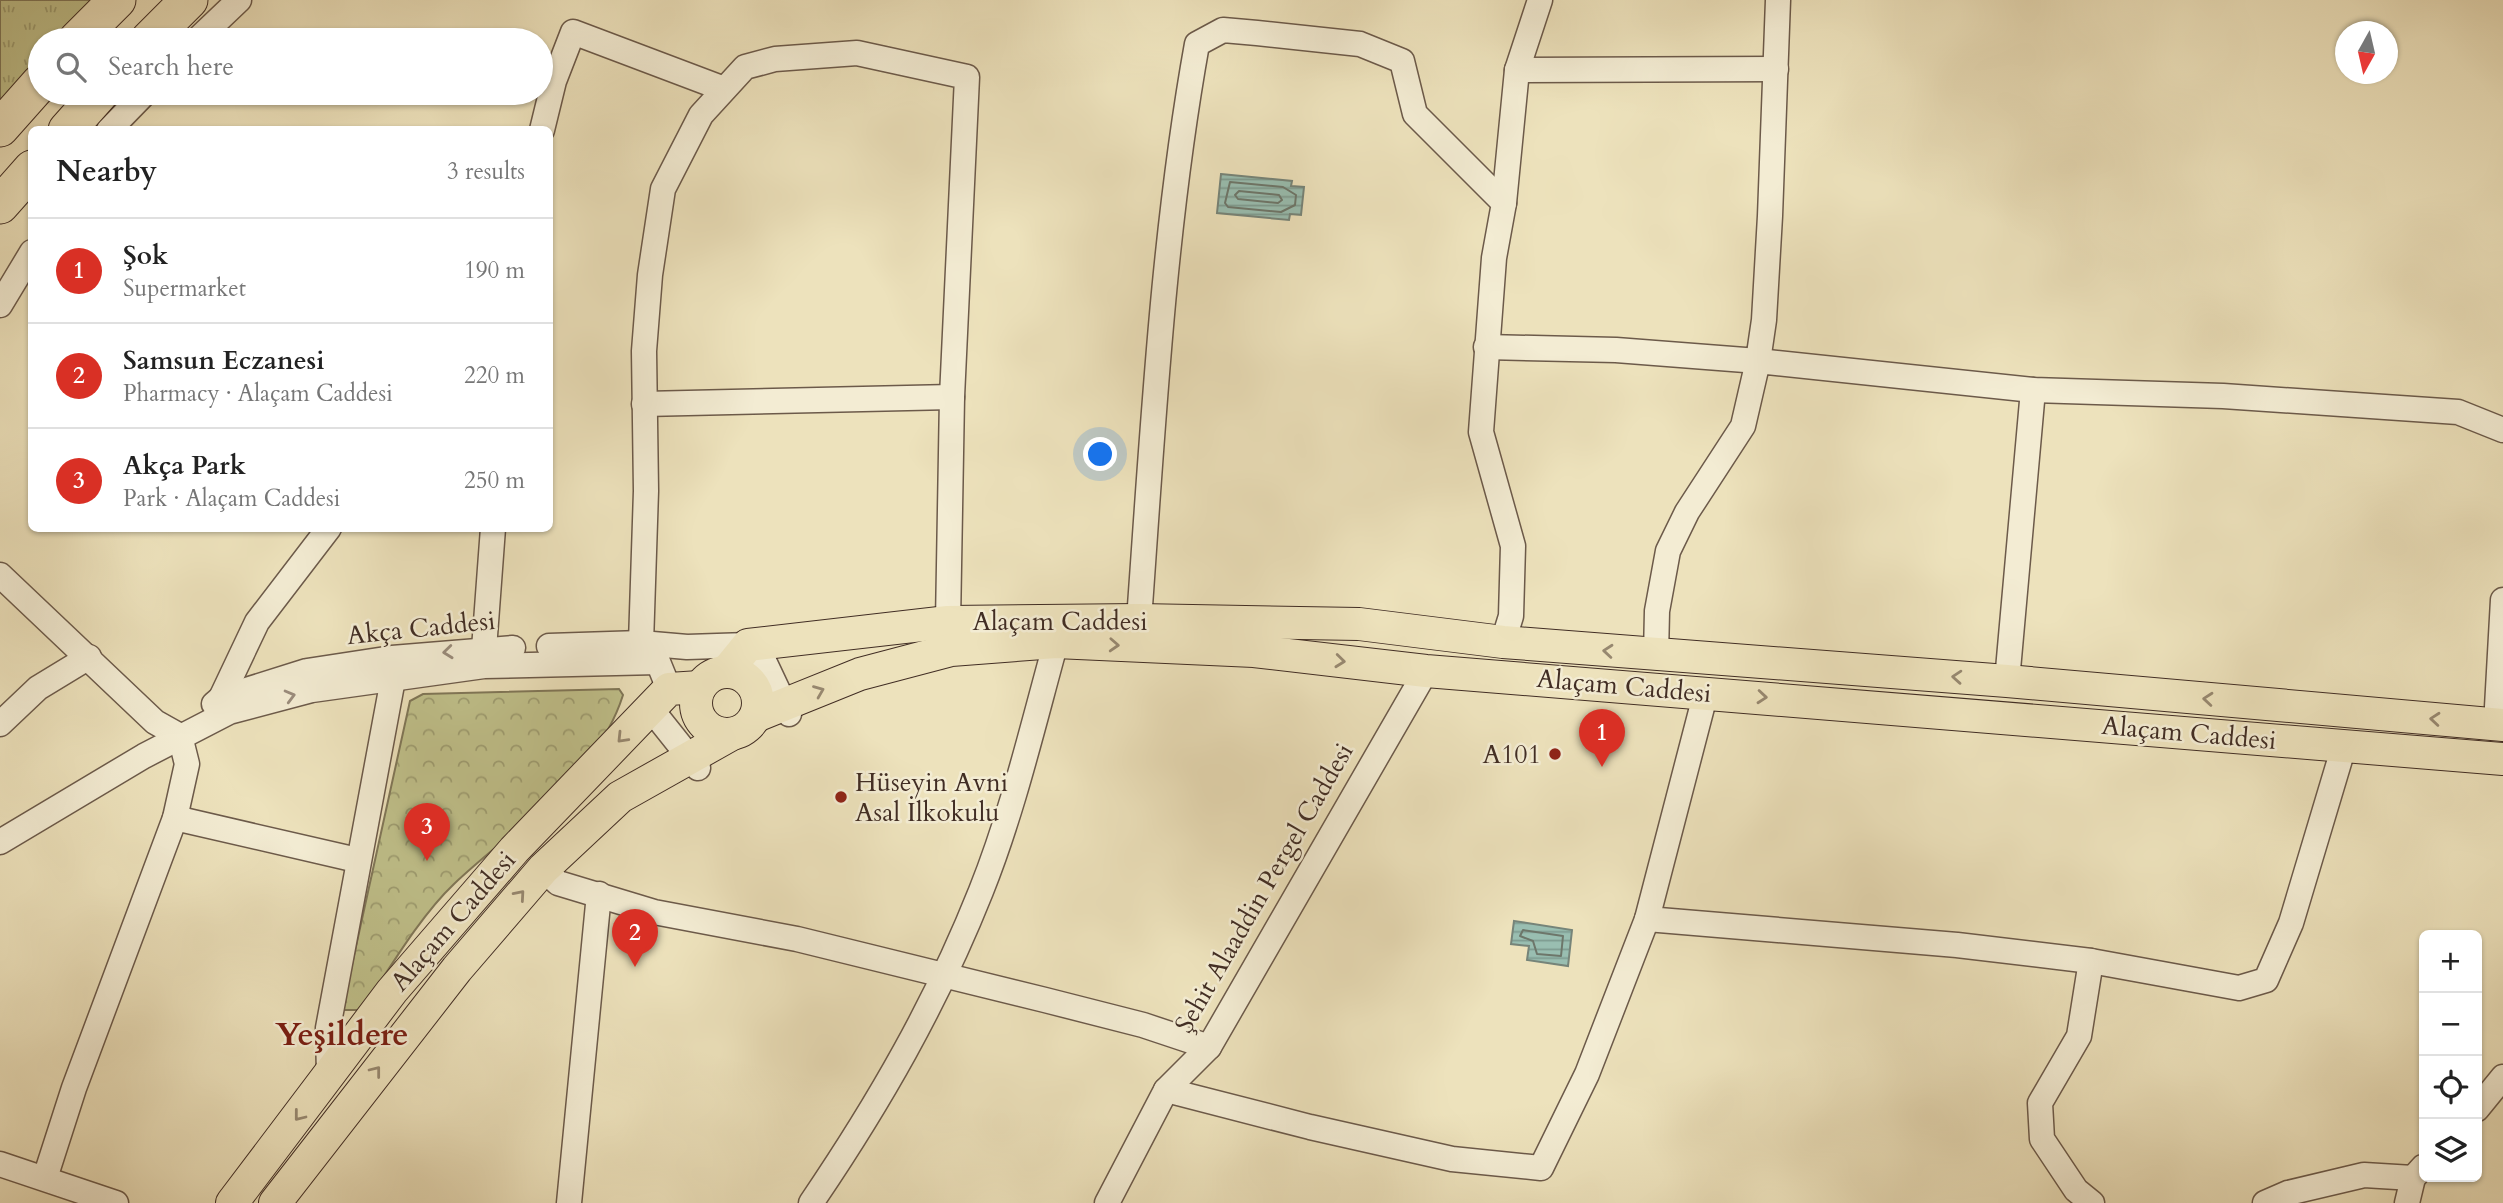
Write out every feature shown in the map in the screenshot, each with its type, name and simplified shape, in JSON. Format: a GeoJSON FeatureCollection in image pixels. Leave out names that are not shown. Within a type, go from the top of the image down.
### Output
{"type":"FeatureCollection","features":[{"type":"Feature","properties":{"kind":"highway"},"geometry":{"type":"LineString","coordinates":[[89,28],[117,0]]}},
{"type":"Feature","properties":{"kind":"highway"},"geometry":{"type":"LineString","coordinates":[[161,28],[189,0]]}},
{"type":"Feature","properties":{"kind":"highway"},"geometry":{"type":"LineString","coordinates":[[0,128],[28,96]]}},
{"type":"Feature","properties":{"kind":"highway"},"geometry":{"type":"LineString","coordinates":[[71,126],[89,105]]}},
{"type":"Feature","properties":{"kind":"highway"},"geometry":{"type":"LineString","coordinates":[[0,205],[28,174]]}},
{"type":"Feature","properties":{"kind":"main road","name":"Alaçam Caddesi"},"geometry":{"type":"LineString","coordinates":[[232,1203],[392,991],[497,870],[686,689],[752,644],[948,622],[1139,620],[1359,624],[1503,642],[2007,681],[2500,725]]}},
{"type":"Feature","properties":{"kind":"main road","name":"Alaçam Caddesi"},"geometry":{"type":"LineString","coordinates":[[275,1203],[457,969],[543,869],[620,797],[694,763],[765,717],[860,674],[951,650],[1056,642],[1254,651],[1426,671],[2503,759]]}},
{"type":"Feature","properties":{"kind":"main road"},"geometry":{"type":"LineString","coordinates":[[746,678],[753,686],[758,706],[765,717],[712,731],[698,716],[696,706],[686,689],[746,678]]}},
{"type":"Feature","properties":{"kind":"street"},"geometry":{"type":"LineString","coordinates":[[210,28],[239,0]]}},
{"type":"Feature","properties":{"kind":"street"},"geometry":{"type":"LineString","coordinates":[[1503,642],[1511,616],[1513,547],[1481,432],[1494,257],[1504,203],[1517,71],[1541,0]]}},
{"type":"Feature","properties":{"kind":"street"},"geometry":{"type":"LineString","coordinates":[[1657,655],[1657,611],[1668,551],[1687,512],[1743,426],[1758,361],[1770,229],[1777,0]]}},
{"type":"Feature","properties":{"kind":"street"},"geometry":{"type":"LineString","coordinates":[[1139,620],[1157,376],[1184,116],[1197,44],[1223,30],[1360,44],[1402,61],[1415,114],[1504,203]]}},
{"type":"Feature","properties":{"kind":"street"},"geometry":{"type":"LineString","coordinates":[[553,85],[573,32],[724,89]]}},
{"type":"Feature","properties":{"kind":"street"},"geometry":{"type":"LineString","coordinates":[[641,643],[646,491],[644,351],[650,275],[663,189],[701,115],[745,67],[775,59],[857,53],[967,77],[952,397],[948,622]]}},
{"type":"Feature","properties":{"kind":"street"},"geometry":{"type":"LineString","coordinates":[[1517,71],[1776,69]]}},
{"type":"Feature","properties":{"kind":"street"},"geometry":{"type":"LineString","coordinates":[[113,126],[133,105]]}},
{"type":"Feature","properties":{"kind":"street"},"geometry":{"type":"LineString","coordinates":[[543,126],[548,105]]}},
{"type":"Feature","properties":{"kind":"street"},"geometry":{"type":"LineString","coordinates":[[0,304],[28,258]]}},
{"type":"Feature","properties":{"kind":"street"},"geometry":{"type":"LineString","coordinates":[[1486,348],[1616,350],[1758,361],[2033,390],[2223,396],[2458,412],[2503,430]]}},
{"type":"Feature","properties":{"kind":"street"},"geometry":{"type":"LineString","coordinates":[[2007,681],[2033,390]]}},
{"type":"Feature","properties":{"kind":"street"},"geometry":{"type":"LineString","coordinates":[[644,404],[952,397]]}},
{"type":"Feature","properties":{"kind":"street"},"geometry":{"type":"LineString","coordinates":[[221,698],[257,622],[326,532]]}},
{"type":"Feature","properties":{"kind":"street"},"geometry":{"type":"LineString","coordinates":[[484,657],[494,532]]}},
{"type":"Feature","properties":{"kind":"street"},"geometry":{"type":"LineString","coordinates":[[1,575],[155,722],[180,736],[187,764],[175,818],[74,1088],[44,1178]]}},
{"type":"Feature","properties":{"kind":"street"},"geometry":{"type":"LineString","coordinates":[[2500,725],[2503,600]]}},
{"type":"Feature","properties":{"kind":"street"},"geometry":{"type":"LineString","coordinates":[[811,1203],[871,1115],[944,977],[982,889],[1056,642]]}},
{"type":"Feature","properties":{"kind":"street","name":"Akça Caddesi"},"geometry":{"type":"LineString","coordinates":[[180,736],[221,698],[307,671],[392,658],[605,656],[641,643],[687,648],[752,644]]}},
{"type":"Feature","properties":{"kind":"street"},"geometry":{"type":"LineString","coordinates":[[752,644],[765,717]]}},
{"type":"Feature","properties":{"kind":"street"},"geometry":{"type":"LineString","coordinates":[[605,656],[658,662],[686,689],[694,763]]}},
{"type":"Feature","properties":{"kind":"street"},"geometry":{"type":"LineString","coordinates":[[0,724],[38,688],[89,657]]}},
{"type":"Feature","properties":{"kind":"street","name":"Akça Caddesi"},"geometry":{"type":"LineString","coordinates":[[0,842],[180,736],[229,712],[312,690],[393,678],[484,657]]}},
{"type":"Feature","properties":{"kind":"street","name":"Şehit Alaaddin Pergel Caddesi"},"geometry":{"type":"LineString","coordinates":[[1107,1203],[1166,1090],[1209,1047],[1426,671]]}},
{"type":"Feature","properties":{"kind":"street"},"geometry":{"type":"LineString","coordinates":[[329,1077],[328,1028],[357,860],[393,678]]}},
{"type":"Feature","properties":{"kind":"street"},"geometry":{"type":"LineString","coordinates":[[1166,1090],[1310,1127],[1452,1159],[1541,1168],[1587,1073],[1647,919],[1706,692]]}},
{"type":"Feature","properties":{"kind":"street"},"geometry":{"type":"LineString","coordinates":[[1647,919],[1957,945],[2091,961],[2239,988],[2266,980],[2291,923],[2344,746]]}},
{"type":"Feature","properties":{"kind":"street"},"geometry":{"type":"LineString","coordinates":[[175,818],[357,860]]}},
{"type":"Feature","properties":{"kind":"street"},"geometry":{"type":"LineString","coordinates":[[543,869],[558,883],[654,912],[797,939],[1058,1003],[1209,1047]]}},
{"type":"Feature","properties":{"kind":"street"},"geometry":{"type":"LineString","coordinates":[[569,1203],[599,894]]}},
{"type":"Feature","properties":{"kind":"street"},"geometry":{"type":"LineString","coordinates":[[2091,961],[2079,1036],[2040,1103],[2042,1139],[2077,1190],[2092,1203]]}},
{"type":"Feature","properties":{"kind":"street"},"geometry":{"type":"LineString","coordinates":[[2482,1103],[2503,1077]]}},
{"type":"Feature","properties":{"kind":"street"},"geometry":{"type":"LineString","coordinates":[[0,1164],[116,1203]]}},
{"type":"Feature","properties":{"kind":"street"},"geometry":{"type":"LineString","coordinates":[[2265,1203],[2288,1193],[2364,1175],[2415,1190]]}},
{"type":"Feature","properties":{"kind":"green space"},"geometry":{"type":"Polygon","coordinates":[[[0,0],[92,0],[66,28],[28,28],[28,70],[0,101],[0,0]]]}},
{"type":"Feature","properties":{"kind":"green space"},"geometry":{"type":"Polygon","coordinates":[[[619,689],[623,695],[611,725],[574,776],[441,897],[405,944],[362,1010],[342,1010],[410,701],[423,694],[619,689]]]}},
{"type":"Feature","properties":{"kind":"water"},"geometry":{"type":"Polygon","coordinates":[[[1221,174],[1292,181],[1291,186],[1304,187],[1301,215],[1290,214],[1289,220],[1217,213],[1221,174]]]}},
{"type":"Feature","properties":{"kind":"water"},"geometry":{"type":"Polygon","coordinates":[[[1514,921],[1572,930],[1568,966],[1527,960],[1529,946],[1511,944],[1514,921]]]}},
{"type":"Feature","properties":{"kind":"place","name":"A101"},"geometry":{"type":"Point","coordinates":[1555,754]}},
{"type":"Feature","properties":{"kind":"place","name":"Şok"},"geometry":{"type":"Point","coordinates":[1602,767]}},
{"type":"Feature","properties":{"kind":"place","name":"Hüseyin Avni Asal İlkokulu"},"geometry":{"type":"Point","coordinates":[841,797]}},
{"type":"Feature","properties":{"kind":"place","name":"Akça Park"},"geometry":{"type":"Point","coordinates":[427,861]}},
{"type":"Feature","properties":{"kind":"place","name":"Samsun Eczanesi"},"geometry":{"type":"Point","coordinates":[635,967]}},
{"type":"Feature","properties":{"kind":"district","name":"Yeşildere"},"geometry":{"type":"Point","coordinates":[342,1034]}}]}
